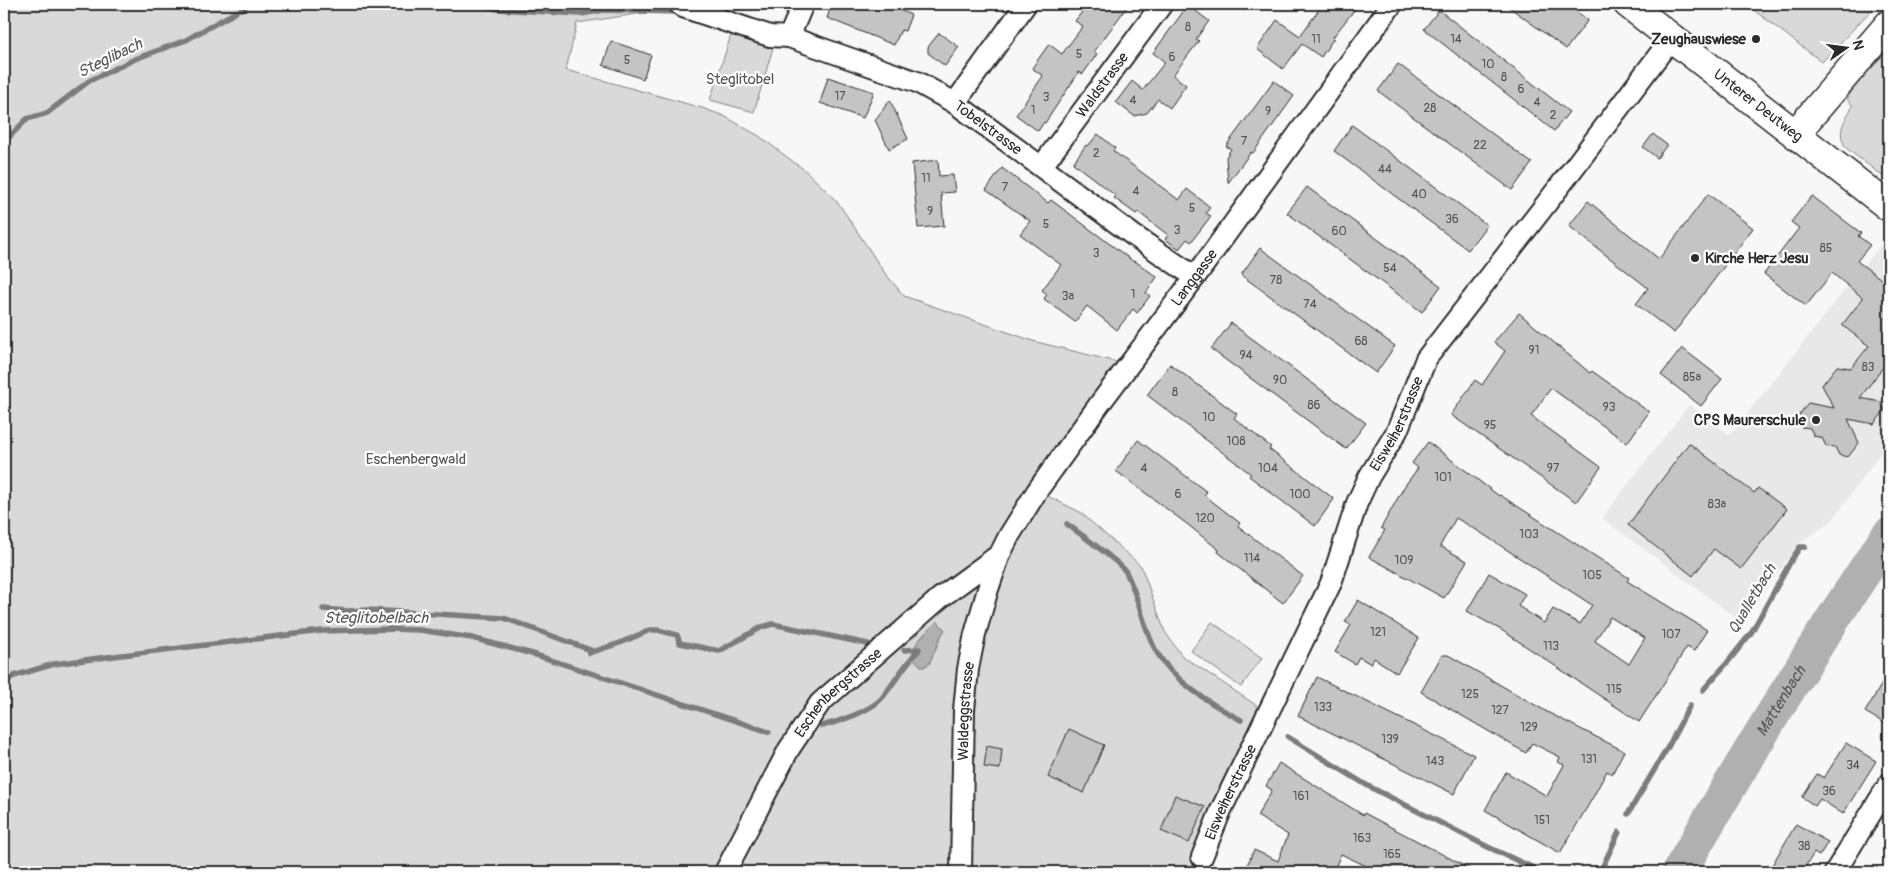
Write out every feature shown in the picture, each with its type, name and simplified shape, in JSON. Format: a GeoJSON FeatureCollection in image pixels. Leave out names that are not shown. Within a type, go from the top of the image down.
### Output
{"type":"FeatureCollection","features":[{"type":"Feature","properties":{"kind":"main road","name":"Unterer Deutweg"},"geometry":{"type":"LineString","coordinates":[[1628,4],[1889,207]]}},
{"type":"Feature","properties":{"kind":"main road"},"geometry":{"type":"LineString","coordinates":[[1795,134],[1889,24]]}},
{"type":"Feature","properties":{"kind":"street","name":"Tobelstrasse"},"geometry":{"type":"LineString","coordinates":[[679,4],[770,36],[789,37],[917,82],[955,103],[1133,235],[1196,277]]}},
{"type":"Feature","properties":{"kind":"street"},"geometry":{"type":"LineString","coordinates":[[789,37],[803,4]]}},
{"type":"Feature","properties":{"kind":"street"},"geometry":{"type":"LineString","coordinates":[[955,103],[1026,4]]}},
{"type":"Feature","properties":{"kind":"street","name":"Waldstrasse"},"geometry":{"type":"LineString","coordinates":[[1042,166],[1162,4]]}},
{"type":"Feature","properties":{"kind":"street","name":"Langgasse"},"geometry":{"type":"LineString","coordinates":[[1000,554],[1017,522],[1037,491],[1101,402],[1196,277],[1392,4]]}},
{"type":"Feature","properties":{"kind":"street","name":"Eisweiherstrasse"},"geometry":{"type":"LineString","coordinates":[[1202,856],[1221,810],[1331,582],[1357,503],[1369,477],[1397,431],[1426,358],[1566,178],[1671,38]]}},
{"type":"Feature","properties":{"kind":"street","name":"Eschenbergstrasse"},"geometry":{"type":"LineString","coordinates":[[725,872],[789,749],[820,703],[940,598],[1000,554]]}},
{"type":"Feature","properties":{"kind":"street","name":"Waldeggstrasse"},"geometry":{"type":"LineString","coordinates":[[961,872],[966,688],[975,634],[1000,554]]}},
{"type":"Feature","properties":{"kind":"street"},"geometry":{"type":"LineString","coordinates":[[1835,872],[1889,784]]}},
{"type":"Feature","properties":{"kind":"shaded area","name":"CPS Maurerschule"},"geometry":{"type":"Polygon","coordinates":[[[1887,237],[1889,238],[1889,441],[1832,521],[1799,543],[1742,622],[1602,518],[1689,405],[1730,435],[1887,237]]]}},
{"type":"Feature","properties":{"kind":"shaded area"},"geometry":{"type":"Polygon","coordinates":[[[937,621],[945,630],[929,664],[923,667],[916,661],[914,649],[921,637],[937,621]]]}},
{"type":"Feature","properties":{"kind":"green space","name":"Eschenbergwald"},"geometry":{"type":"Polygon","coordinates":[[[4,4],[380,4],[386,7],[391,4],[679,4],[683,7],[577,23],[566,70],[702,108],[724,116],[759,136],[807,172],[829,193],[841,207],[884,272],[904,296],[1033,341],[1129,365],[1037,491],[1080,512],[1141,566],[1165,632],[1182,656],[1268,713],[1202,856],[1201,872],[4,872],[4,4]],[[937,622],[916,644],[914,657],[921,666],[929,664],[945,630],[937,622]]]}},
{"type":"Feature","properties":{"kind":"green space","name":"Zeughauswiese"},"geometry":{"type":"Polygon","coordinates":[[[1746,4],[1877,4],[1822,62],[1746,4]]]}},
{"type":"Feature","properties":{"kind":"green space","name":"Steglitobel"},"geometry":{"type":"Polygon","coordinates":[[[731,35],[773,48],[754,112],[710,100],[731,35]]]}},
{"type":"Feature","properties":{"kind":"green space"},"geometry":{"type":"Polygon","coordinates":[[[1889,44],[1889,181],[1846,148],[1841,132],[1853,106],[1847,99],[1858,80],[1889,44]]]}},
{"type":"Feature","properties":{"kind":"green space"},"geometry":{"type":"Polygon","coordinates":[[[1212,622],[1262,658],[1241,687],[1191,651],[1212,622]]]}},
{"type":"Feature","properties":{"kind":"building"},"geometry":{"type":"Polygon","coordinates":[[[832,4],[900,4],[898,9],[911,15],[905,31],[901,30],[894,45],[827,18],[832,4]]]}},
{"type":"Feature","properties":{"kind":"building"},"geometry":{"type":"Polygon","coordinates":[[[1088,4],[1129,4],[1094,52],[1097,54],[1083,74],[1079,72],[1038,131],[1016,115],[1043,76],[1032,68],[1049,44],[1062,54],[1083,26],[1075,21],[1088,4]]]}},
{"type":"Feature","properties":{"kind":"building"},"geometry":{"type":"Polygon","coordinates":[[[1323,4],[1359,4],[1333,37],[1321,57],[1302,44],[1283,69],[1257,49],[1277,20],[1300,36],[1323,4]]]}},
{"type":"Feature","properties":{"kind":"building"},"geometry":{"type":"Polygon","coordinates":[[[1505,4],[1566,4],[1588,20],[1566,49],[1505,4]]]}},
{"type":"Feature","properties":{"kind":"building"},"geometry":{"type":"Polygon","coordinates":[[[1188,5],[1209,21],[1196,39],[1199,41],[1173,75],[1186,85],[1170,108],[1158,99],[1147,113],[1134,116],[1116,102],[1132,81],[1143,90],[1165,62],[1153,53],[1188,5]]]}},
{"type":"Feature","properties":{"kind":"building"},"geometry":{"type":"Polygon","coordinates":[[[1439,10],[1569,112],[1554,131],[1424,29],[1439,10]]]}},
{"type":"Feature","properties":{"kind":"building"},"geometry":{"type":"Polygon","coordinates":[[[939,33],[959,47],[945,66],[928,53],[928,47],[939,33]]]}},
{"type":"Feature","properties":{"kind":"building"},"geometry":{"type":"Polygon","coordinates":[[[611,41],[651,55],[643,79],[603,65],[611,41]]]}},
{"type":"Feature","properties":{"kind":"building"},"geometry":{"type":"Polygon","coordinates":[[[1398,64],[1532,163],[1512,190],[1378,91],[1398,64]]]}},
{"type":"Feature","properties":{"kind":"building"},"geometry":{"type":"Polygon","coordinates":[[[828,77],[874,92],[863,118],[820,103],[828,77]]]}},
{"type":"Feature","properties":{"kind":"building"},"geometry":{"type":"Polygon","coordinates":[[[1274,81],[1294,96],[1253,153],[1251,152],[1228,183],[1226,157],[1231,149],[1226,146],[1274,81]]]}},
{"type":"Feature","properties":{"kind":"building"},"geometry":{"type":"Polygon","coordinates":[[[890,100],[908,139],[889,149],[875,120],[890,100]]]}},
{"type":"Feature","properties":{"kind":"building"},"geometry":{"type":"Polygon","coordinates":[[[1352,125],[1487,225],[1468,250],[1334,151],[1352,125]]]}},
{"type":"Feature","properties":{"kind":"building"},"geometry":{"type":"Polygon","coordinates":[[[1098,134],[1115,148],[1113,151],[1179,200],[1187,189],[1210,207],[1206,213],[1211,216],[1191,242],[1187,239],[1179,249],[1165,239],[1168,235],[1138,212],[1136,214],[1114,198],[1116,196],[1073,163],[1086,145],[1088,146],[1098,134]]]}},
{"type":"Feature","properties":{"kind":"building"},"geometry":{"type":"Polygon","coordinates":[[[1653,134],[1667,145],[1657,158],[1643,147],[1653,134]]]}},
{"type":"Feature","properties":{"kind":"building"},"geometry":{"type":"Polygon","coordinates":[[[938,160],[939,176],[953,175],[955,192],[941,193],[944,226],[918,228],[912,163],[938,160]]]}},
{"type":"Feature","properties":{"kind":"building"},"geometry":{"type":"Polygon","coordinates":[[[1002,168],[1048,203],[1051,200],[1157,277],[1146,293],[1150,296],[1137,313],[1133,309],[1117,330],[1087,306],[1075,322],[1044,299],[1047,294],[1042,290],[1061,265],[1020,234],[1030,221],[986,190],[1002,168]]]}},
{"type":"Feature","properties":{"kind":"building"},"geometry":{"type":"Polygon","coordinates":[[[1307,187],[1441,286],[1422,312],[1287,213],[1307,187]]]}},
{"type":"Feature","properties":{"kind":"building","name":"Kirche Herz Jesu"},"geometry":{"type":"Polygon","coordinates":[[[1708,194],[1753,228],[1674,333],[1636,304],[1648,288],[1569,226],[1588,201],[1659,259],[1708,194]]]}},
{"type":"Feature","properties":{"kind":"building"},"geometry":{"type":"Polygon","coordinates":[[[1812,196],[1861,233],[1858,236],[1870,245],[1857,261],[1889,285],[1889,359],[1860,398],[1881,402],[1885,410],[1874,424],[1848,419],[1859,443],[1848,457],[1839,455],[1835,447],[1826,446],[1822,438],[1814,436],[1810,428],[1801,427],[1797,418],[1808,403],[1834,408],[1822,385],[1837,366],[1851,368],[1869,346],[1842,325],[1863,298],[1832,273],[1806,306],[1764,274],[1799,228],[1791,222],[1812,196]]]}},
{"type":"Feature","properties":{"kind":"building"},"geometry":{"type":"Polygon","coordinates":[[[1260,248],[1395,346],[1376,373],[1241,275],[1260,248]]]}},
{"type":"Feature","properties":{"kind":"building"},"geometry":{"type":"Polygon","coordinates":[[[1519,313],[1590,373],[1592,371],[1649,412],[1627,443],[1551,388],[1531,416],[1601,467],[1576,502],[1451,415],[1475,380],[1482,385],[1505,351],[1494,342],[1519,313]]]}},
{"type":"Feature","properties":{"kind":"building"},"geometry":{"type":"Polygon","coordinates":[[[1231,323],[1366,423],[1346,449],[1211,349],[1231,323]]]}},
{"type":"Feature","properties":{"kind":"building"},"geometry":{"type":"Polygon","coordinates":[[[1682,348],[1722,379],[1701,406],[1661,375],[1682,348]]]}},
{"type":"Feature","properties":{"kind":"building"},"geometry":{"type":"Polygon","coordinates":[[[1170,364],[1237,414],[1234,418],[1271,447],[1269,449],[1334,499],[1315,526],[1249,476],[1251,474],[1147,395],[1170,364]]]}},
{"type":"Feature","properties":{"kind":"building"},"geometry":{"type":"Polygon","coordinates":[[[1138,440],[1207,492],[1204,495],[1240,523],[1238,526],[1303,576],[1283,603],[1218,552],[1219,550],[1187,524],[1116,471],[1138,440]]]}},
{"type":"Feature","properties":{"kind":"building"},"geometry":{"type":"Polygon","coordinates":[[[1428,442],[1499,496],[1629,578],[1627,581],[1707,630],[1694,651],[1687,647],[1639,722],[1503,631],[1467,611],[1489,573],[1525,594],[1518,606],[1544,623],[1553,609],[1580,624],[1592,605],[1478,531],[1456,518],[1440,546],[1467,561],[1444,598],[1369,557],[1385,530],[1381,528],[1404,487],[1418,468],[1412,463],[1428,442]],[[1610,617],[1595,641],[1629,664],[1645,638],[1610,617]]]}},
{"type":"Feature","properties":{"kind":"building"},"geometry":{"type":"Polygon","coordinates":[[[1689,443],[1754,493],[1758,488],[1787,509],[1741,569],[1714,549],[1693,576],[1628,525],[1689,443]]]}},
{"type":"Feature","properties":{"kind":"building"},"geometry":{"type":"Polygon","coordinates":[[[1358,600],[1419,638],[1397,673],[1374,658],[1371,664],[1359,657],[1355,664],[1335,652],[1351,625],[1345,622],[1358,600]]]}},
{"type":"Feature","properties":{"kind":"building"},"geometry":{"type":"Polygon","coordinates":[[[1442,655],[1448,655],[1549,713],[1624,751],[1612,774],[1607,771],[1560,853],[1485,810],[1506,772],[1547,796],[1564,765],[1558,762],[1560,757],[1532,743],[1526,753],[1421,692],[1442,655]]]}},
{"type":"Feature","properties":{"kind":"building"},"geometry":{"type":"Polygon","coordinates":[[[1889,672],[1889,726],[1865,712],[1889,672]]]}},
{"type":"Feature","properties":{"kind":"building"},"geometry":{"type":"Polygon","coordinates":[[[1317,677],[1474,755],[1454,794],[1298,716],[1317,677]]]}},
{"type":"Feature","properties":{"kind":"building"},"geometry":{"type":"Polygon","coordinates":[[[1069,729],[1104,745],[1084,793],[1048,777],[1069,729]]]}},
{"type":"Feature","properties":{"kind":"building"},"geometry":{"type":"Polygon","coordinates":[[[1846,743],[1876,761],[1843,814],[1820,799],[1815,806],[1802,797],[1817,774],[1824,778],[1846,743]]]}},
{"type":"Feature","properties":{"kind":"building"},"geometry":{"type":"Polygon","coordinates":[[[987,746],[1002,749],[1000,769],[984,767],[987,746]]]}},
{"type":"Feature","properties":{"kind":"building"},"geometry":{"type":"Polygon","coordinates":[[[1279,763],[1363,815],[1364,813],[1476,872],[1379,872],[1341,854],[1333,872],[1244,872],[1254,850],[1278,861],[1288,835],[1257,816],[1272,790],[1266,786],[1279,763]]]}},
{"type":"Feature","properties":{"kind":"building"},"geometry":{"type":"Polygon","coordinates":[[[1175,795],[1205,807],[1189,843],[1161,831],[1175,795]]]}},
{"type":"Feature","properties":{"kind":"building"},"geometry":{"type":"Polygon","coordinates":[[[1796,824],[1828,842],[1819,856],[1814,853],[1802,872],[1768,872],[1796,824]]]}},
{"type":"Feature","properties":{"kind":"waterway","name":"Steglibach"},"geometry":{"type":"LineString","coordinates":[[241,9],[249,4]]}},
{"type":"Feature","properties":{"kind":"waterway","name":"Steglibach"},"geometry":{"type":"LineString","coordinates":[[479,4],[497,9],[581,14],[604,10],[677,12]]}},
{"type":"Feature","properties":{"kind":"waterway","name":"Steglibach"},"geometry":{"type":"LineString","coordinates":[[4,142],[27,119],[47,113],[89,81],[135,59],[186,40],[236,12]]}},
{"type":"Feature","properties":{"kind":"waterway"},"geometry":{"type":"LineString","coordinates":[[1067,524],[1108,555],[1126,572],[1156,651],[1173,673],[1194,691],[1241,720]]}},
{"type":"Feature","properties":{"kind":"waterway","name":"Mattenbach"},"geometry":{"type":"LineString","coordinates":[[1679,872],[1781,702],[1889,535]]}},
{"type":"Feature","properties":{"kind":"waterway","name":"Qualletbach"},"geometry":{"type":"LineString","coordinates":[[1703,690],[1751,633],[1792,559],[1800,547],[1805,547]]}},
{"type":"Feature","properties":{"kind":"waterway"},"geometry":{"type":"LineString","coordinates":[[323,609],[504,618],[593,651]]}},
{"type":"Feature","properties":{"kind":"waterway"},"geometry":{"type":"LineString","coordinates":[[589,653],[620,643],[650,630],[677,635],[680,643],[719,651],[762,627],[773,624],[868,644]]}},
{"type":"Feature","properties":{"kind":"waterway","name":"Steglitobelbach"},"geometry":{"type":"LineString","coordinates":[[4,682],[14,676],[54,664],[122,655],[322,631],[420,630],[472,638],[536,655],[769,732]]}},
{"type":"Feature","properties":{"kind":"waterway"},"geometry":{"type":"LineString","coordinates":[[904,650],[919,649]]}},
{"type":"Feature","properties":{"kind":"waterway","name":"Steglitobelbach"},"geometry":{"type":"LineString","coordinates":[[822,726],[854,715],[877,703],[918,651]]}},
{"type":"Feature","properties":{"kind":"waterway","name":"Qualletbach"},"geometry":{"type":"LineString","coordinates":[[1628,814],[1668,747],[1690,705]]}},
{"type":"Feature","properties":{"kind":"waterway"},"geometry":{"type":"LineString","coordinates":[[1288,737],[1368,786],[1488,847],[1542,872]]}},
{"type":"Feature","properties":{"kind":"waterway","name":"Qualletbach"},"geometry":{"type":"LineString","coordinates":[[1600,872],[1619,832]]}},
{"type":"Feature","properties":{"kind":"place","name":"Zeughauswiese"},"geometry":{"type":"Point","coordinates":[1756,39]}},
{"type":"Feature","properties":{"kind":"place","name":"Kirche Herz Jesu"},"geometry":{"type":"Point","coordinates":[1695,258]}},
{"type":"Feature","properties":{"kind":"place","name":"CPS Maurerschule"},"geometry":{"type":"Point","coordinates":[1816,420]}}]}
